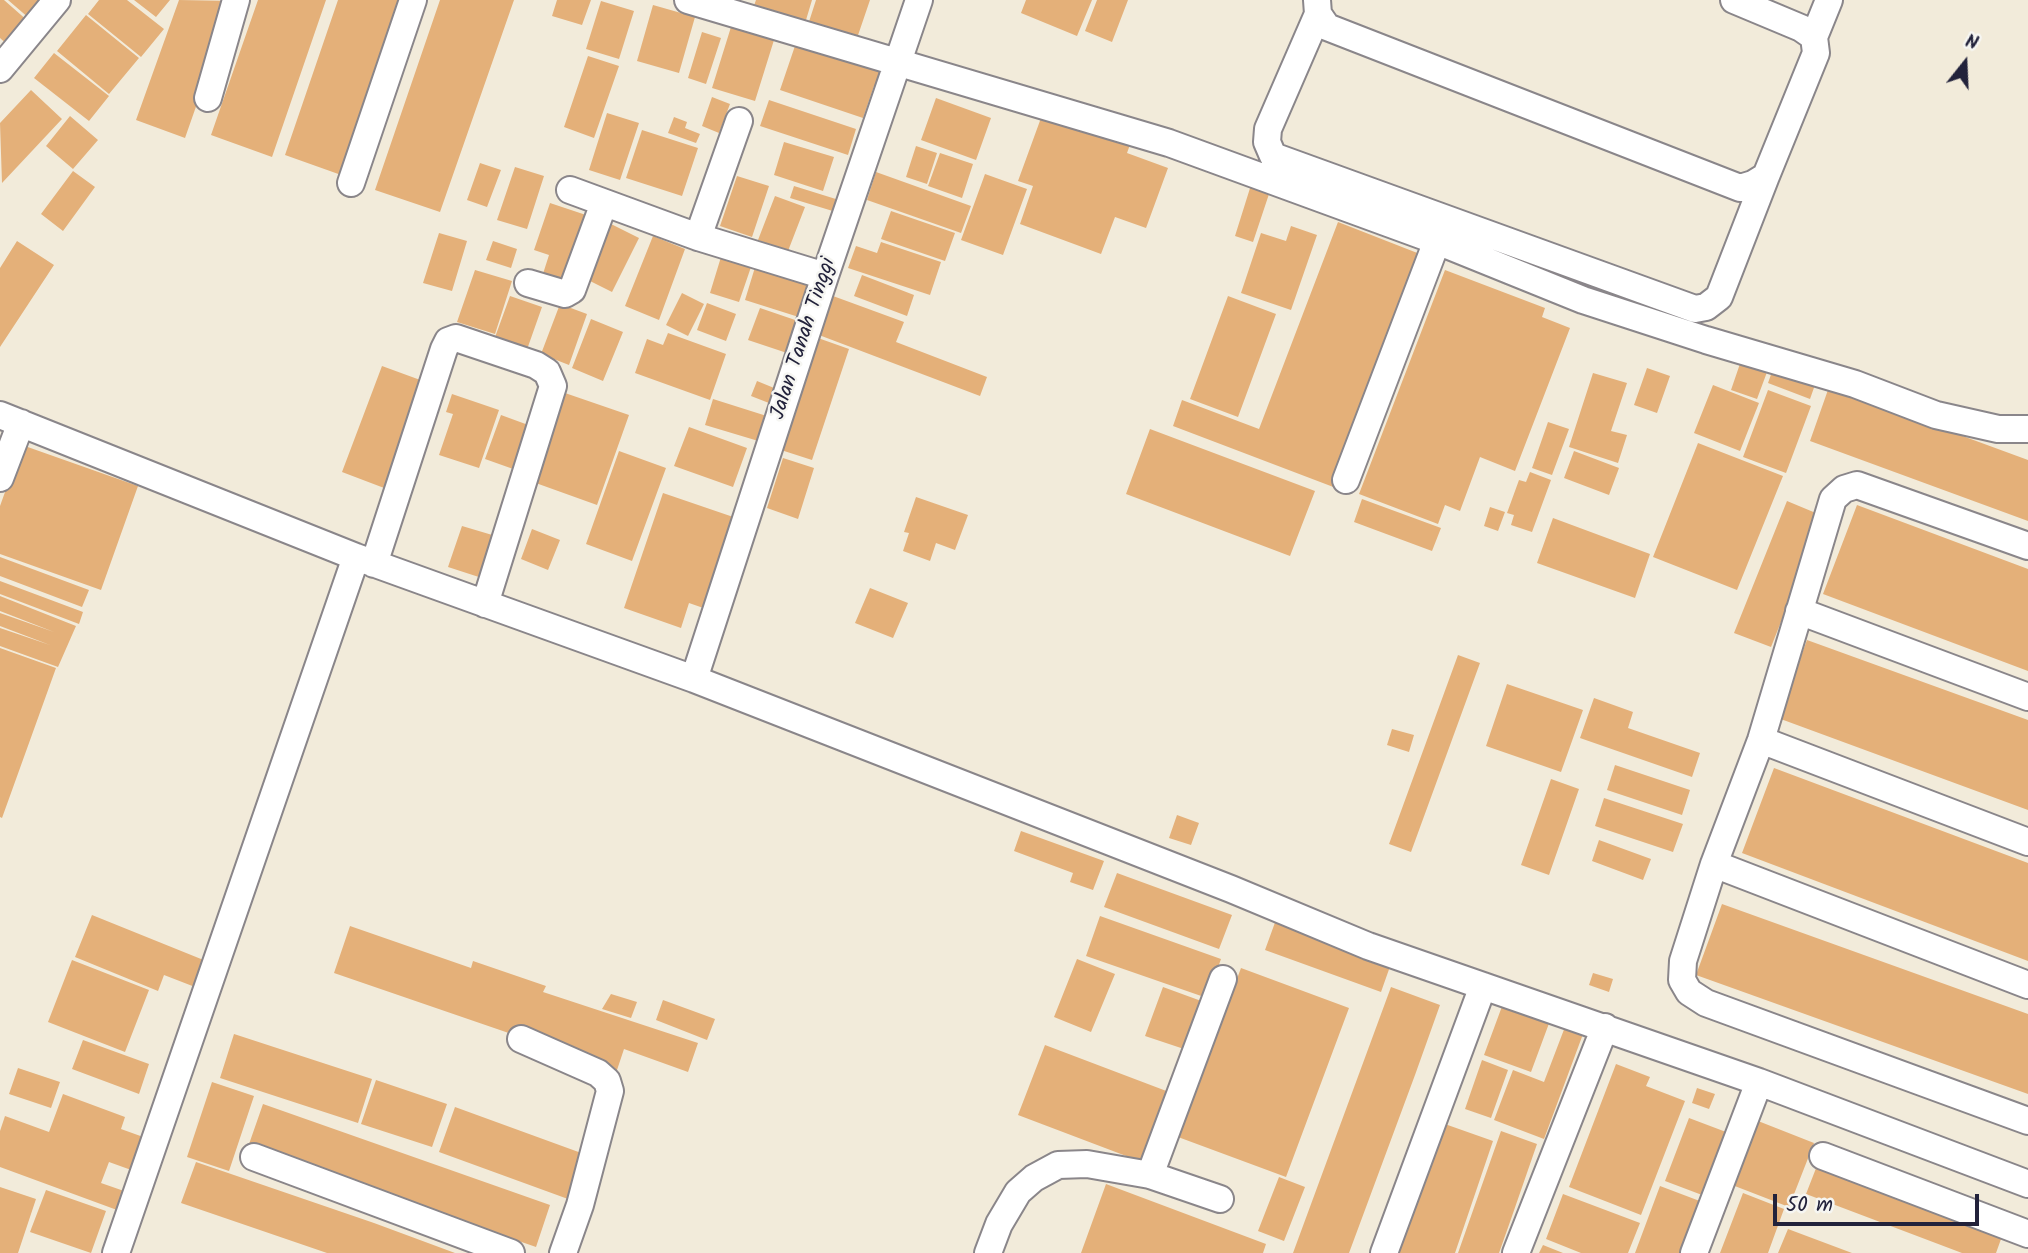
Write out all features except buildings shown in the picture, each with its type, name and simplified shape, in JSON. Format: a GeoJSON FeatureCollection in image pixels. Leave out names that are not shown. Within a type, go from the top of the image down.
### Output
{"type":"FeatureCollection","features":[{"type":"Feature","properties":{"kind":"street"},"geometry":{"type":"LineString","coordinates":[[0,69],[57,0]]}},
{"type":"Feature","properties":{"kind":"street"},"geometry":{"type":"LineString","coordinates":[[208,98],[236,0]]}},
{"type":"Feature","properties":{"kind":"street"},"geometry":{"type":"LineString","coordinates":[[351,183],[413,0]]}},
{"type":"Feature","properties":{"kind":"street"},"geometry":{"type":"LineString","coordinates":[[688,0],[1169,143],[1437,241],[1583,300],[1855,384],[1936,415],[1998,429],[2028,429]]}},
{"type":"Feature","properties":{"kind":"street","name":"Jalan Tanah Tinggi"},"geometry":{"type":"LineString","coordinates":[[694,679],[825,276],[919,0]]}},
{"type":"Feature","properties":{"kind":"street"},"geometry":{"type":"LineString","coordinates":[[1734,0],[1801,28],[1814,37]]}},
{"type":"Feature","properties":{"kind":"street"},"geometry":{"type":"LineString","coordinates":[[1317,7],[1268,130],[1267,142],[1273,156],[1695,309],[1706,307],[1719,297],[1816,53],[1814,37],[1829,0]]}},
{"type":"Feature","properties":{"kind":"street"},"geometry":{"type":"LineString","coordinates":[[1317,7],[1327,27],[1740,188],[1766,176]]}},
{"type":"Feature","properties":{"kind":"street"},"geometry":{"type":"LineString","coordinates":[[698,237],[739,121]]}},
{"type":"Feature","properties":{"kind":"street"},"geometry":{"type":"LineString","coordinates":[[570,190],[698,237],[825,276]]}},
{"type":"Feature","properties":{"kind":"street"},"geometry":{"type":"LineString","coordinates":[[528,283],[565,295],[572,290],[604,203]]}},
{"type":"Feature","properties":{"kind":"street"},"geometry":{"type":"LineString","coordinates":[[1346,480],[1437,241]]}},
{"type":"Feature","properties":{"kind":"street"},"geometry":{"type":"LineString","coordinates":[[116,1253],[365,561],[448,341],[456,338],[536,365],[547,372],[554,386],[485,604]]}},
{"type":"Feature","properties":{"kind":"street"},"geometry":{"type":"LineString","coordinates":[[0,478],[11,419],[365,561],[694,679],[1368,946],[1605,1027],[2028,1184]]}},
{"type":"Feature","properties":{"kind":"street"},"geometry":{"type":"LineString","coordinates":[[2028,547],[1857,485],[1844,489],[1833,499],[1761,740],[1714,864],[1683,961],[1682,980],[1689,992],[1706,1003],[2028,1121]]}},
{"type":"Feature","properties":{"kind":"street"},"geometry":{"type":"LineString","coordinates":[[1799,611],[2028,697]]}},
{"type":"Feature","properties":{"kind":"street"},"geometry":{"type":"LineString","coordinates":[[1761,740],[2028,842]]}},
{"type":"Feature","properties":{"kind":"street"},"geometry":{"type":"LineString","coordinates":[[1714,864],[2028,985]]}},
{"type":"Feature","properties":{"kind":"street"},"geometry":{"type":"LineString","coordinates":[[1150,1175],[1223,979]]}},
{"type":"Feature","properties":{"kind":"street"},"geometry":{"type":"LineString","coordinates":[[1384,1253],[1483,986]]}},
{"type":"Feature","properties":{"kind":"street"},"geometry":{"type":"LineString","coordinates":[[1516,1253],[1605,1027]]}},
{"type":"Feature","properties":{"kind":"street"},"geometry":{"type":"LineString","coordinates":[[521,1039],[598,1073],[607,1081],[610,1091],[580,1205],[564,1253]]}},
{"type":"Feature","properties":{"kind":"street"},"geometry":{"type":"LineString","coordinates":[[1694,1253],[1759,1083]]}},
{"type":"Feature","properties":{"kind":"street"},"geometry":{"type":"LineString","coordinates":[[1823,1156],[2028,1235],[2021,1253]]}},
{"type":"Feature","properties":{"kind":"street"},"geometry":{"type":"LineString","coordinates":[[254,1157],[511,1253]]}},
{"type":"Feature","properties":{"kind":"street"},"geometry":{"type":"LineString","coordinates":[[988,1253],[999,1224],[1018,1192],[1034,1178],[1058,1165],[1087,1164],[1150,1175],[1220,1199]]}}]}
